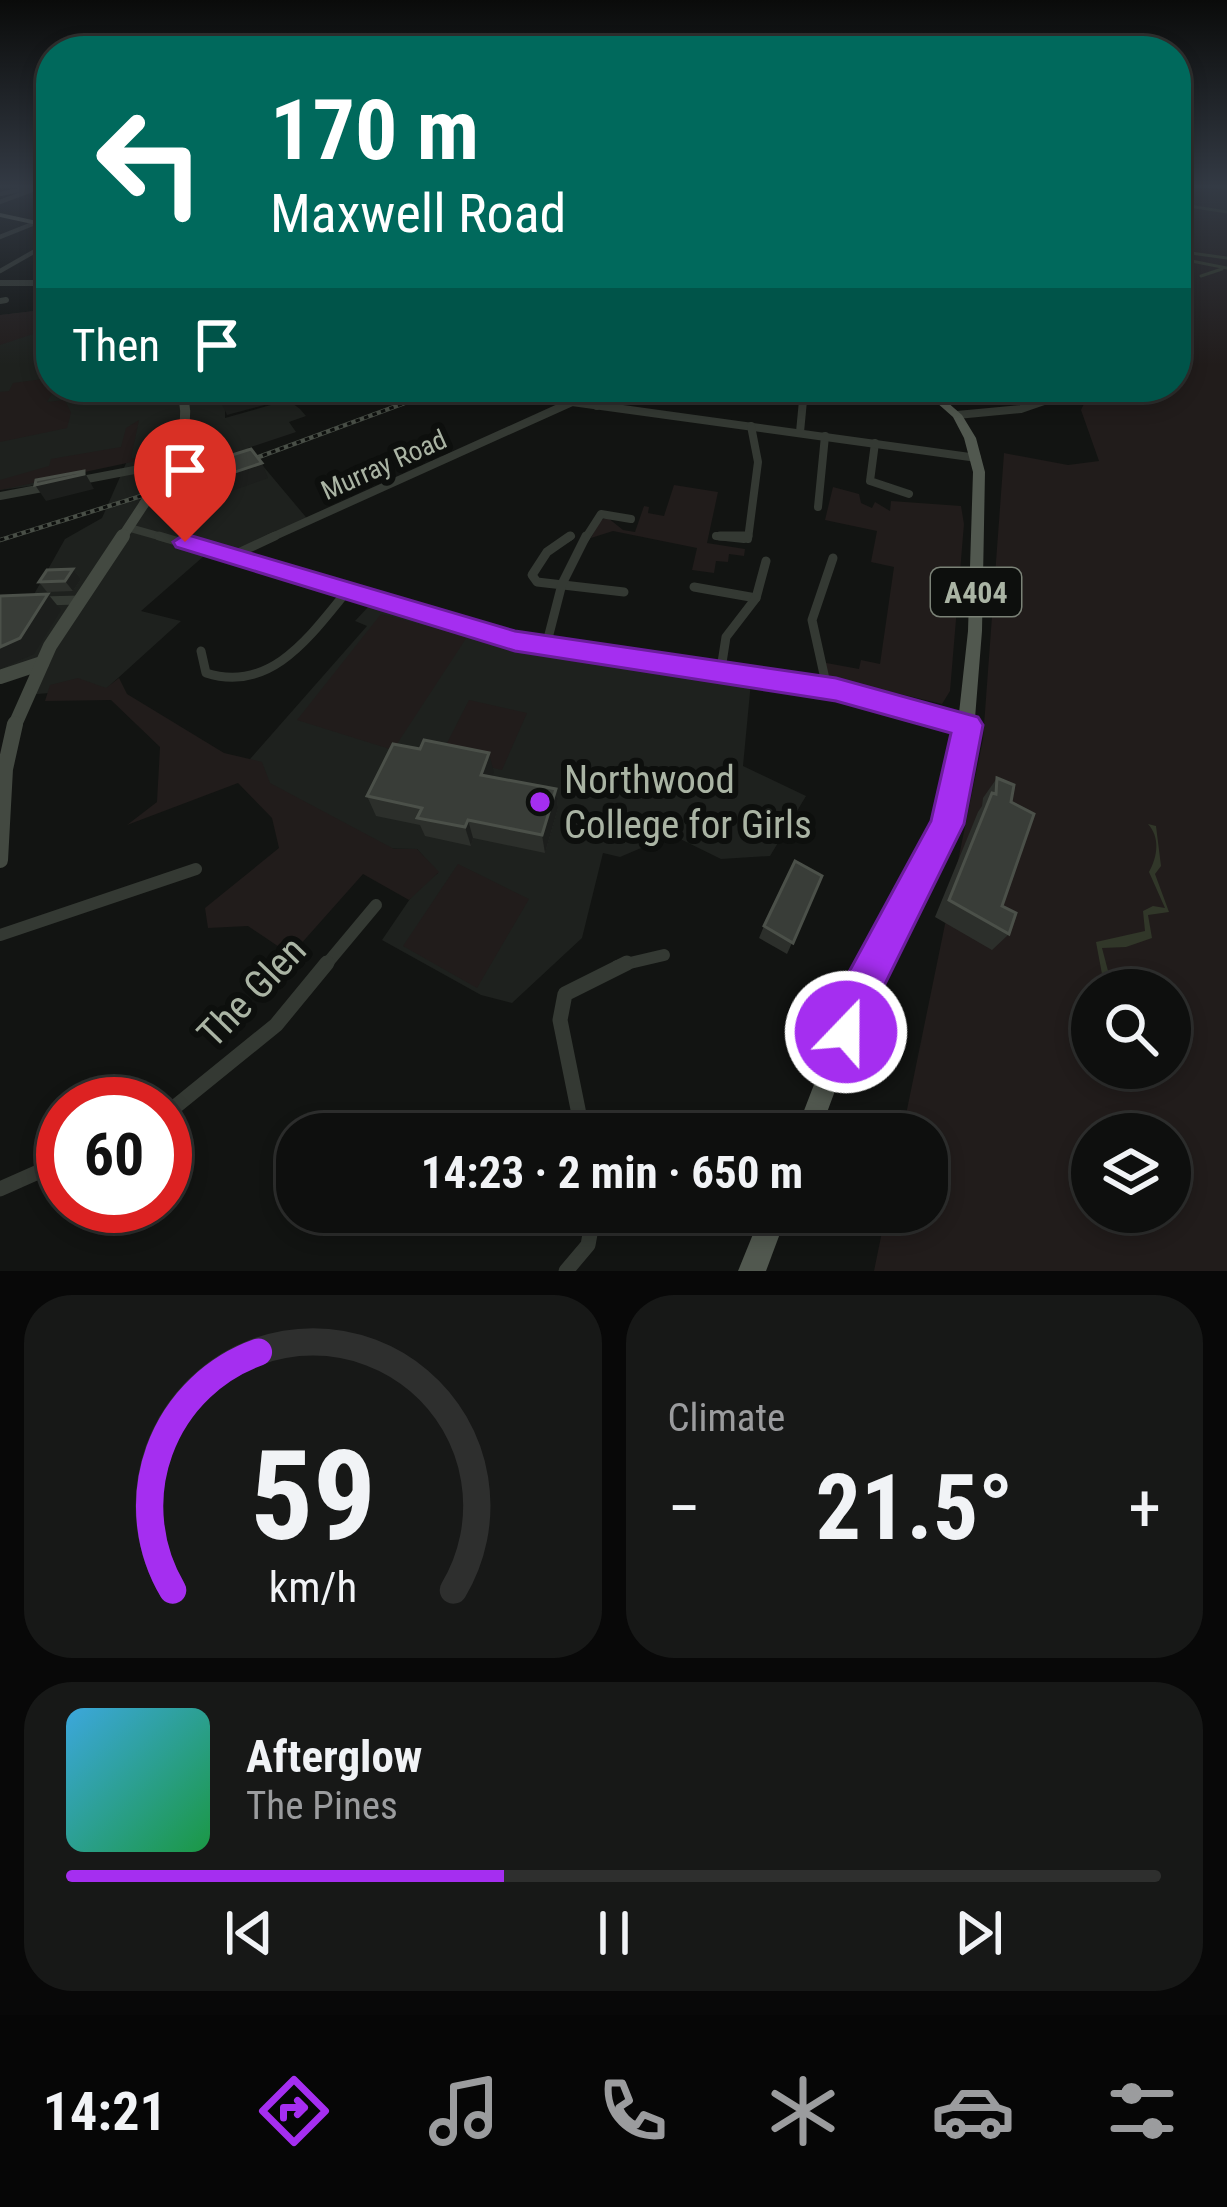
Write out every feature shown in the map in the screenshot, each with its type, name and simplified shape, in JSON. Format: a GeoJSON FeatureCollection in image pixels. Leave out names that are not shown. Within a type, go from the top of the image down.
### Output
{"type":"FeatureCollection","features":[{"type":"Feature","properties":{"kind":"main road"},"geometry":{"type":"LineString","coordinates":[[0,860],[10,737],[42,663],[168,468],[187,415],[185,402]]}},
{"type":"Feature","properties":{"kind":"main road","name":"A404"},"geometry":{"type":"LineString","coordinates":[[815,1113],[863,986],[947,824],[968,725],[975,631],[977,458],[947,402]]}},
{"type":"Feature","properties":{"kind":"main road"},"geometry":{"type":"LineString","coordinates":[[0,676],[42,663]]}},
{"type":"Feature","properties":{"kind":"main road"},"geometry":{"type":"LineString","coordinates":[[752,1271],[767,1233]]}},
{"type":"Feature","properties":{"kind":"street"},"geometry":{"type":"LineString","coordinates":[[0,271],[35,251]]}},
{"type":"Feature","properties":{"kind":"street"},"geometry":{"type":"LineString","coordinates":[[0,283],[36,283]]}},
{"type":"Feature","properties":{"kind":"street"},"geometry":{"type":"LineString","coordinates":[[27,293],[36,286]]}},
{"type":"Feature","properties":{"kind":"street","name":"Murray Road"},"geometry":{"type":"LineString","coordinates":[[233,555],[572,402],[977,458]]}},
{"type":"Feature","properties":{"kind":"street"},"geometry":{"type":"LineString","coordinates":[[596,402],[597,406]]}},
{"type":"Feature","properties":{"kind":"street"},"geometry":{"type":"LineString","coordinates":[[800,432],[803,402]]}},
{"type":"Feature","properties":{"kind":"street"},"geometry":{"type":"LineString","coordinates":[[957,415],[1021,412],[1055,402]]}},
{"type":"Feature","properties":{"kind":"street"},"geometry":{"type":"LineString","coordinates":[[716,536],[748,540],[758,462],[751,426]]}},
{"type":"Feature","properties":{"kind":"street"},"geometry":{"type":"LineString","coordinates":[[818,507],[825,436]]}},
{"type":"Feature","properties":{"kind":"street"},"geometry":{"type":"LineString","coordinates":[[875,443],[870,481],[909,494]]}},
{"type":"Feature","properties":{"kind":"street"},"geometry":{"type":"LineString","coordinates":[[0,496],[168,468]]}},
{"type":"Feature","properties":{"kind":"street"},"geometry":{"type":"LineString","coordinates":[[546,646],[562,584],[596,518],[601,514],[632,519]]}},
{"type":"Feature","properties":{"kind":"street"},"geometry":{"type":"LineString","coordinates":[[130,528],[546,646],[826,688],[968,725]]}},
{"type":"Feature","properties":{"kind":"street"},"geometry":{"type":"LineString","coordinates":[[571,536],[547,552],[532,575],[537,581],[624,592]]}},
{"type":"Feature","properties":{"kind":"street"},"geometry":{"type":"LineString","coordinates":[[826,688],[812,620],[833,558]]}},
{"type":"Feature","properties":{"kind":"street"},"geometry":{"type":"LineString","coordinates":[[721,669],[726,638],[756,598],[766,561]]}},
{"type":"Feature","properties":{"kind":"street"},"geometry":{"type":"LineString","coordinates":[[694,587],[756,598]]}},
{"type":"Feature","properties":{"kind":"street"},"geometry":{"type":"LineString","coordinates":[[201,651],[206,673],[216,678],[264,673],[299,645],[348,590]]}},
{"type":"Feature","properties":{"kind":"street"},"geometry":{"type":"LineString","coordinates":[[21,601],[80,600]]}},
{"type":"Feature","properties":{"kind":"street"},"geometry":{"type":"LineString","coordinates":[[0,935],[196,868]]}},
{"type":"Feature","properties":{"kind":"street","name":"The Glen"},"geometry":{"type":"LineString","coordinates":[[192,1092],[276,1025],[376,904]]}},
{"type":"Feature","properties":{"kind":"street"},"geometry":{"type":"LineString","coordinates":[[579,1113],[560,1020],[565,994],[586,977],[622,963],[664,955]]}},
{"type":"Feature","properties":{"kind":"street"},"geometry":{"type":"LineString","coordinates":[[0,1189],[36,1173]]}},
{"type":"Feature","properties":{"kind":"street"},"geometry":{"type":"LineString","coordinates":[[566,1271],[583,1254],[592,1233]]}},
{"type":"Feature","properties":{"kind":"shaded area"},"geometry":{"type":"Polygon","coordinates":[[[1191,246],[1227,246],[1227,1271],[874,1271],[882,1233],[948,1233],[948,1113],[906,1113],[983,739],[1004,453],[1068,465],[1099,461],[1081,410],[1085,402],[1191,402],[1191,246]]]}},
{"type":"Feature","properties":{"kind":"shaded area"},"geometry":{"type":"Polygon","coordinates":[[[34,311],[36,402],[225,402],[225,418],[281,402],[300,409],[306,416],[289,422],[296,432],[248,448],[310,522],[234,555],[212,549],[141,611],[181,621],[107,688],[26,695],[32,661],[0,670],[0,612],[33,596],[65,539],[102,518],[131,452],[30,486],[0,490],[0,315],[34,311]]]}},
{"type":"Feature","properties":{"kind":"shaded area"},"geometry":{"type":"Polygon","coordinates":[[[34,311],[36,333],[0,345],[0,315],[34,311]]]}},
{"type":"Feature","properties":{"kind":"shaded area"},"geometry":{"type":"Polygon","coordinates":[[[36,380],[36,402],[66,402],[71,413],[67,428],[0,442],[0,392],[9,391],[13,383],[36,380]]]}},
{"type":"Feature","properties":{"kind":"shaded area"},"geometry":{"type":"Polygon","coordinates":[[[139,420],[131,458],[146,459],[0,490],[0,480],[49,466],[51,459],[121,447],[126,428],[139,420]]]}},
{"type":"Feature","properties":{"kind":"shaded area"},"geometry":{"type":"Polygon","coordinates":[[[674,485],[718,492],[707,543],[745,549],[744,556],[729,554],[728,562],[716,561],[714,573],[692,570],[697,548],[613,531],[591,538],[600,520],[608,518],[623,530],[635,532],[644,506],[649,507],[648,513],[664,516],[674,485]]]}},
{"type":"Feature","properties":{"kind":"shaded area"},"geometry":{"type":"Polygon","coordinates":[[[833,487],[859,494],[861,503],[872,508],[875,502],[890,511],[891,501],[961,506],[964,524],[950,691],[942,704],[846,681],[836,690],[827,688],[821,662],[859,669],[861,660],[880,664],[894,567],[871,562],[877,531],[825,520],[833,487]]]}},
{"type":"Feature","properties":{"kind":"shaded area","name":"Northwood College for Girls"},"geometry":{"type":"Polygon","coordinates":[[[369,606],[498,644],[751,682],[743,766],[806,796],[770,856],[721,859],[668,833],[620,857],[603,853],[582,938],[512,1003],[481,995],[382,940],[416,890],[438,873],[417,849],[352,848],[244,766],[367,626],[355,621],[369,606]]]}},
{"type":"Feature","properties":{"kind":"shaded area"},"geometry":{"type":"Polygon","coordinates":[[[381,614],[467,637],[393,750],[297,720],[381,614]]]}},
{"type":"Feature","properties":{"kind":"shaded area"},"geometry":{"type":"Polygon","coordinates":[[[78,678],[106,688],[119,678],[127,694],[224,753],[262,762],[270,783],[394,849],[417,849],[439,872],[409,900],[363,874],[291,955],[248,926],[208,928],[205,908],[279,848],[272,818],[238,783],[127,825],[157,802],[160,747],[111,700],[45,701],[50,685],[78,678]]]}},
{"type":"Feature","properties":{"kind":"shaded area"},"geometry":{"type":"Polygon","coordinates":[[[469,700],[527,713],[502,770],[441,755],[469,700]]]}},
{"type":"Feature","properties":{"kind":"shaded area"},"geometry":{"type":"Polygon","coordinates":[[[1148,824],[1156,826],[1161,866],[1155,874],[1169,912],[1148,915],[1152,938],[1126,947],[1102,948],[1108,969],[1101,969],[1096,942],[1145,931],[1143,911],[1153,906],[1165,908],[1149,872],[1154,835],[1148,824]]]}},
{"type":"Feature","properties":{"kind":"shaded area"},"geometry":{"type":"Polygon","coordinates":[[[458,864],[529,899],[477,988],[403,946],[458,864]]]}},
{"type":"Feature","properties":{"kind":"building"},"geometry":{"type":"Polygon","coordinates":[[[251,449],[262,463],[157,498],[152,487],[159,478],[251,449]]]}},
{"type":"Feature","properties":{"kind":"building"},"geometry":{"type":"Polygon","coordinates":[[[84,474],[35,485],[36,480],[84,474]]]}},
{"type":"Feature","properties":{"kind":"building"},"geometry":{"type":"Polygon","coordinates":[[[73,569],[65,581],[39,582],[47,570],[73,569]]]}},
{"type":"Feature","properties":{"kind":"building"},"geometry":{"type":"Polygon","coordinates":[[[48,594],[20,638],[0,647],[0,596],[48,594]]]}},
{"type":"Feature","properties":{"kind":"building"},"geometry":{"type":"Polygon","coordinates":[[[424,740],[489,753],[481,775],[556,789],[542,835],[468,820],[465,827],[417,818],[422,808],[367,796],[393,744],[420,749],[424,740]]]}},
{"type":"Feature","properties":{"kind":"building"},"geometry":{"type":"Polygon","coordinates":[[[997,778],[1014,785],[1011,802],[1034,814],[1002,906],[1016,913],[1009,934],[949,900],[992,793],[996,794],[997,778]]]}},
{"type":"Feature","properties":{"kind":"building"},"geometry":{"type":"Polygon","coordinates":[[[795,861],[822,876],[793,943],[764,926],[795,861]]]}},
{"type":"Feature","properties":{"kind":"waterway"},"geometry":{"type":"LineString","coordinates":[[1191,253],[1227,258]]}},
{"type":"Feature","properties":{"kind":"waterway"},"geometry":{"type":"LineString","coordinates":[[1191,261],[1227,268]]}},
{"type":"Feature","properties":{"kind":"waterway"},"geometry":{"type":"LineString","coordinates":[[1201,276],[1222,269]]}},
{"type":"Feature","properties":{"kind":"railway"},"geometry":{"type":"LineString","coordinates":[[229,468],[407,402]]}},
{"type":"Feature","properties":{"kind":"railway"},"geometry":{"type":"LineString","coordinates":[[0,540],[183,483]]}},
{"type":"Feature","properties":{"kind":"place","name":"Northwood College for Girls"},"geometry":{"type":"Point","coordinates":[540,802]}},
{"type":"Feature","properties":{"kind":"route"},"geometry":{"type":"LineString","coordinates":[[185,542],[515,641],[836,690],[968,725],[947,824],[863,986],[846,1032]]}}]}
